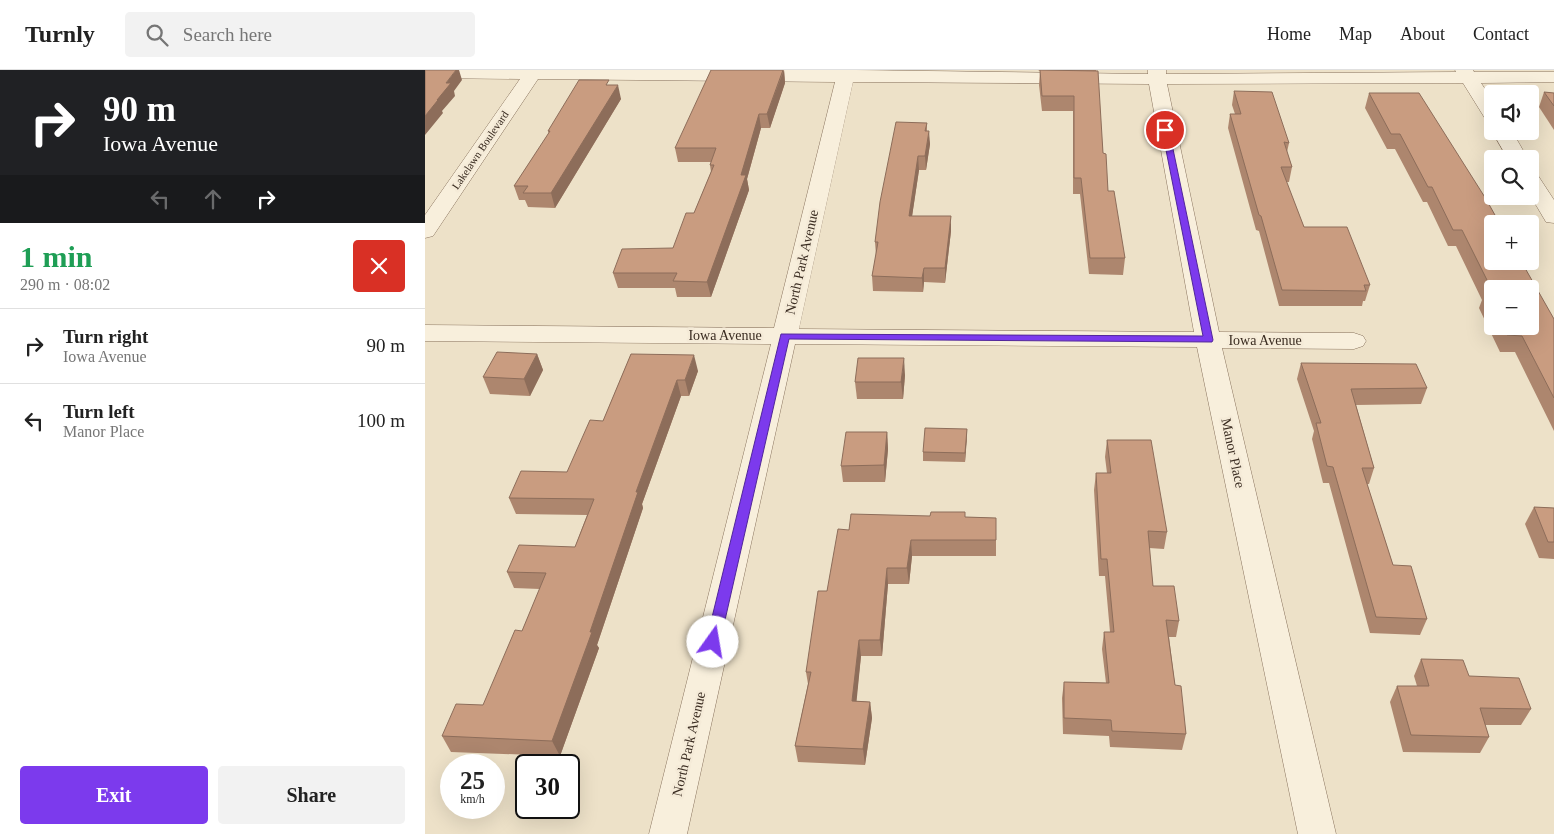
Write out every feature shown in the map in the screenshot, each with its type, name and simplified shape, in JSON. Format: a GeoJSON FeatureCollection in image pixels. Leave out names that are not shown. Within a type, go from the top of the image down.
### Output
{"type":"FeatureCollection","features":[{"type":"Feature","properties":{"kind":"street","name":"Lakelawn Boulevard"},"geometry":{"type":"LineString","coordinates":[[425,231],[533,72]]}},
{"type":"Feature","properties":{"kind":"street"},"geometry":{"type":"LineString","coordinates":[[425,73],[1157,75],[1466,73],[1554,77]]}},
{"type":"Feature","properties":{"kind":"street","name":"North Park Avenue"},"geometry":{"type":"LineString","coordinates":[[668,834],[846,73]]}},
{"type":"Feature","properties":{"kind":"street"},"geometry":{"type":"LineString","coordinates":[[1466,73],[1484,102]]}},
{"type":"Feature","properties":{"kind":"street","name":"Manor Place"},"geometry":{"type":"LineString","coordinates":[[1157,75],[1208,340],[1317,834]]}},
{"type":"Feature","properties":{"kind":"street"},"geometry":{"type":"LineString","coordinates":[[1539,193],[1554,217]]}},
{"type":"Feature","properties":{"kind":"street","name":"Iowa Avenue"},"geometry":{"type":"LineString","coordinates":[[425,333],[1354,341]]}},
{"type":"Feature","properties":{"kind":"building"},"geometry":{"type":"Polygon","coordinates":[[[425,70],[456,70],[446,83],[451,83],[425,116],[425,70]]]}},
{"type":"Feature","properties":{"kind":"building"},"geometry":{"type":"Polygon","coordinates":[[[711,70],[783,70],[767,114],[759,114],[741,175],[746,175],[707,282],[673,281],[677,273],[613,273],[622,249],[673,248],[686,213],[694,213],[714,165],[710,165],[716,148],[675,148],[711,70]]]}},
{"type":"Feature","properties":{"kind":"building"},"geometry":{"type":"Polygon","coordinates":[[[1040,70],[1098,71],[1103,153],[1106,154],[1108,191],[1114,191],[1125,258],[1090,258],[1081,178],[1074,178],[1074,96],[1042,96],[1040,70]]]}},
{"type":"Feature","properties":{"kind":"building"},"geometry":{"type":"Polygon","coordinates":[[[579,80],[609,80],[606,85],[618,85],[551,193],[523,193],[528,186],[514,186],[550,131],[548,131],[579,80]]]}},
{"type":"Feature","properties":{"kind":"building"},"geometry":{"type":"Polygon","coordinates":[[[1234,91],[1272,92],[1289,143],[1284,142],[1292,167],[1281,167],[1304,227],[1347,227],[1370,285],[1364,285],[1366,291],[1282,290],[1230,114],[1241,114],[1234,91]]]}},
{"type":"Feature","properties":{"kind":"building"},"geometry":{"type":"Polygon","coordinates":[[[1544,92],[1554,93],[1554,106],[1544,92]]]}},
{"type":"Feature","properties":{"kind":"building"},"geometry":{"type":"Polygon","coordinates":[[[1369,93],[1419,93],[1484,196],[1484,205],[1489,205],[1495,215],[1484,215],[1484,270],[1526,270],[1532,280],[1487,280],[1462,230],[1453,230],[1432,187],[1428,187],[1400,134],[1391,134],[1369,93]]]}},
{"type":"Feature","properties":{"kind":"building"},"geometry":{"type":"Polygon","coordinates":[[[896,122],[927,123],[925,131],[929,131],[925,156],[918,156],[909,216],[951,216],[945,268],[924,268],[922,278],[872,276],[878,242],[875,242],[880,202],[896,122]]]}},
{"type":"Feature","properties":{"kind":"building"},"geometry":{"type":"Polygon","coordinates":[[[1539,293],[1554,319],[1554,398],[1522,336],[1507,335],[1539,335],[1539,293]]]}},
{"type":"Feature","properties":{"kind":"building"},"geometry":{"type":"Polygon","coordinates":[[[497,352],[537,354],[524,379],[483,377],[497,352]]]}},
{"type":"Feature","properties":{"kind":"building"},"geometry":{"type":"Polygon","coordinates":[[[631,354],[694,355],[685,380],[677,380],[636,492],[638,492],[590,632],[592,632],[552,741],[442,736],[456,704],[483,705],[515,630],[522,631],[546,573],[507,572],[519,545],[575,547],[594,499],[509,498],[521,471],[567,472],[590,420],[603,421],[631,354]]]}},
{"type":"Feature","properties":{"kind":"building"},"geometry":{"type":"Polygon","coordinates":[[[858,358],[904,358],[901,382],[855,382],[858,358]]]}},
{"type":"Feature","properties":{"kind":"building"},"geometry":{"type":"Polygon","coordinates":[[[1301,363],[1416,364],[1427,388],[1351,389],[1374,468],[1362,468],[1393,565],[1411,566],[1427,619],[1376,617],[1333,467],[1327,466],[1316,423],[1321,423],[1301,363]]]}},
{"type":"Feature","properties":{"kind":"building"},"geometry":{"type":"Polygon","coordinates":[[[925,428],[967,429],[965,453],[923,452],[925,428]]]}},
{"type":"Feature","properties":{"kind":"building"},"geometry":{"type":"Polygon","coordinates":[[[846,432],[887,432],[884,465],[841,466],[846,432]]]}},
{"type":"Feature","properties":{"kind":"building"},"geometry":{"type":"Polygon","coordinates":[[[1107,440],[1151,440],[1167,532],[1148,531],[1153,586],[1174,586],[1179,621],[1166,620],[1175,685],[1181,686],[1186,734],[1112,731],[1111,720],[1064,718],[1064,682],[1109,683],[1104,632],[1114,632],[1107,559],[1101,559],[1096,473],[1111,473],[1107,440]]]}},
{"type":"Feature","properties":{"kind":"building"},"geometry":{"type":"Polygon","coordinates":[[[1534,507],[1554,508],[1554,542],[1548,542],[1534,507]]]}},
{"type":"Feature","properties":{"kind":"building"},"geometry":{"type":"Polygon","coordinates":[[[931,512],[965,512],[965,517],[996,518],[996,540],[911,540],[907,568],[887,568],[880,640],[859,640],[852,701],[870,702],[863,749],[795,746],[811,672],[806,672],[818,591],[827,591],[838,529],[849,530],[851,514],[930,516],[931,512]]]}},
{"type":"Feature","properties":{"kind":"building"},"geometry":{"type":"Polygon","coordinates":[[[1421,659],[1463,660],[1469,676],[1519,678],[1531,709],[1480,708],[1489,737],[1411,735],[1397,686],[1429,686],[1421,659]]]}},
{"type":"Feature","properties":{"kind":"route"},"geometry":{"type":"LineString","coordinates":[[713,642],[785,336],[1208,340],[1165,130]]}}]}
